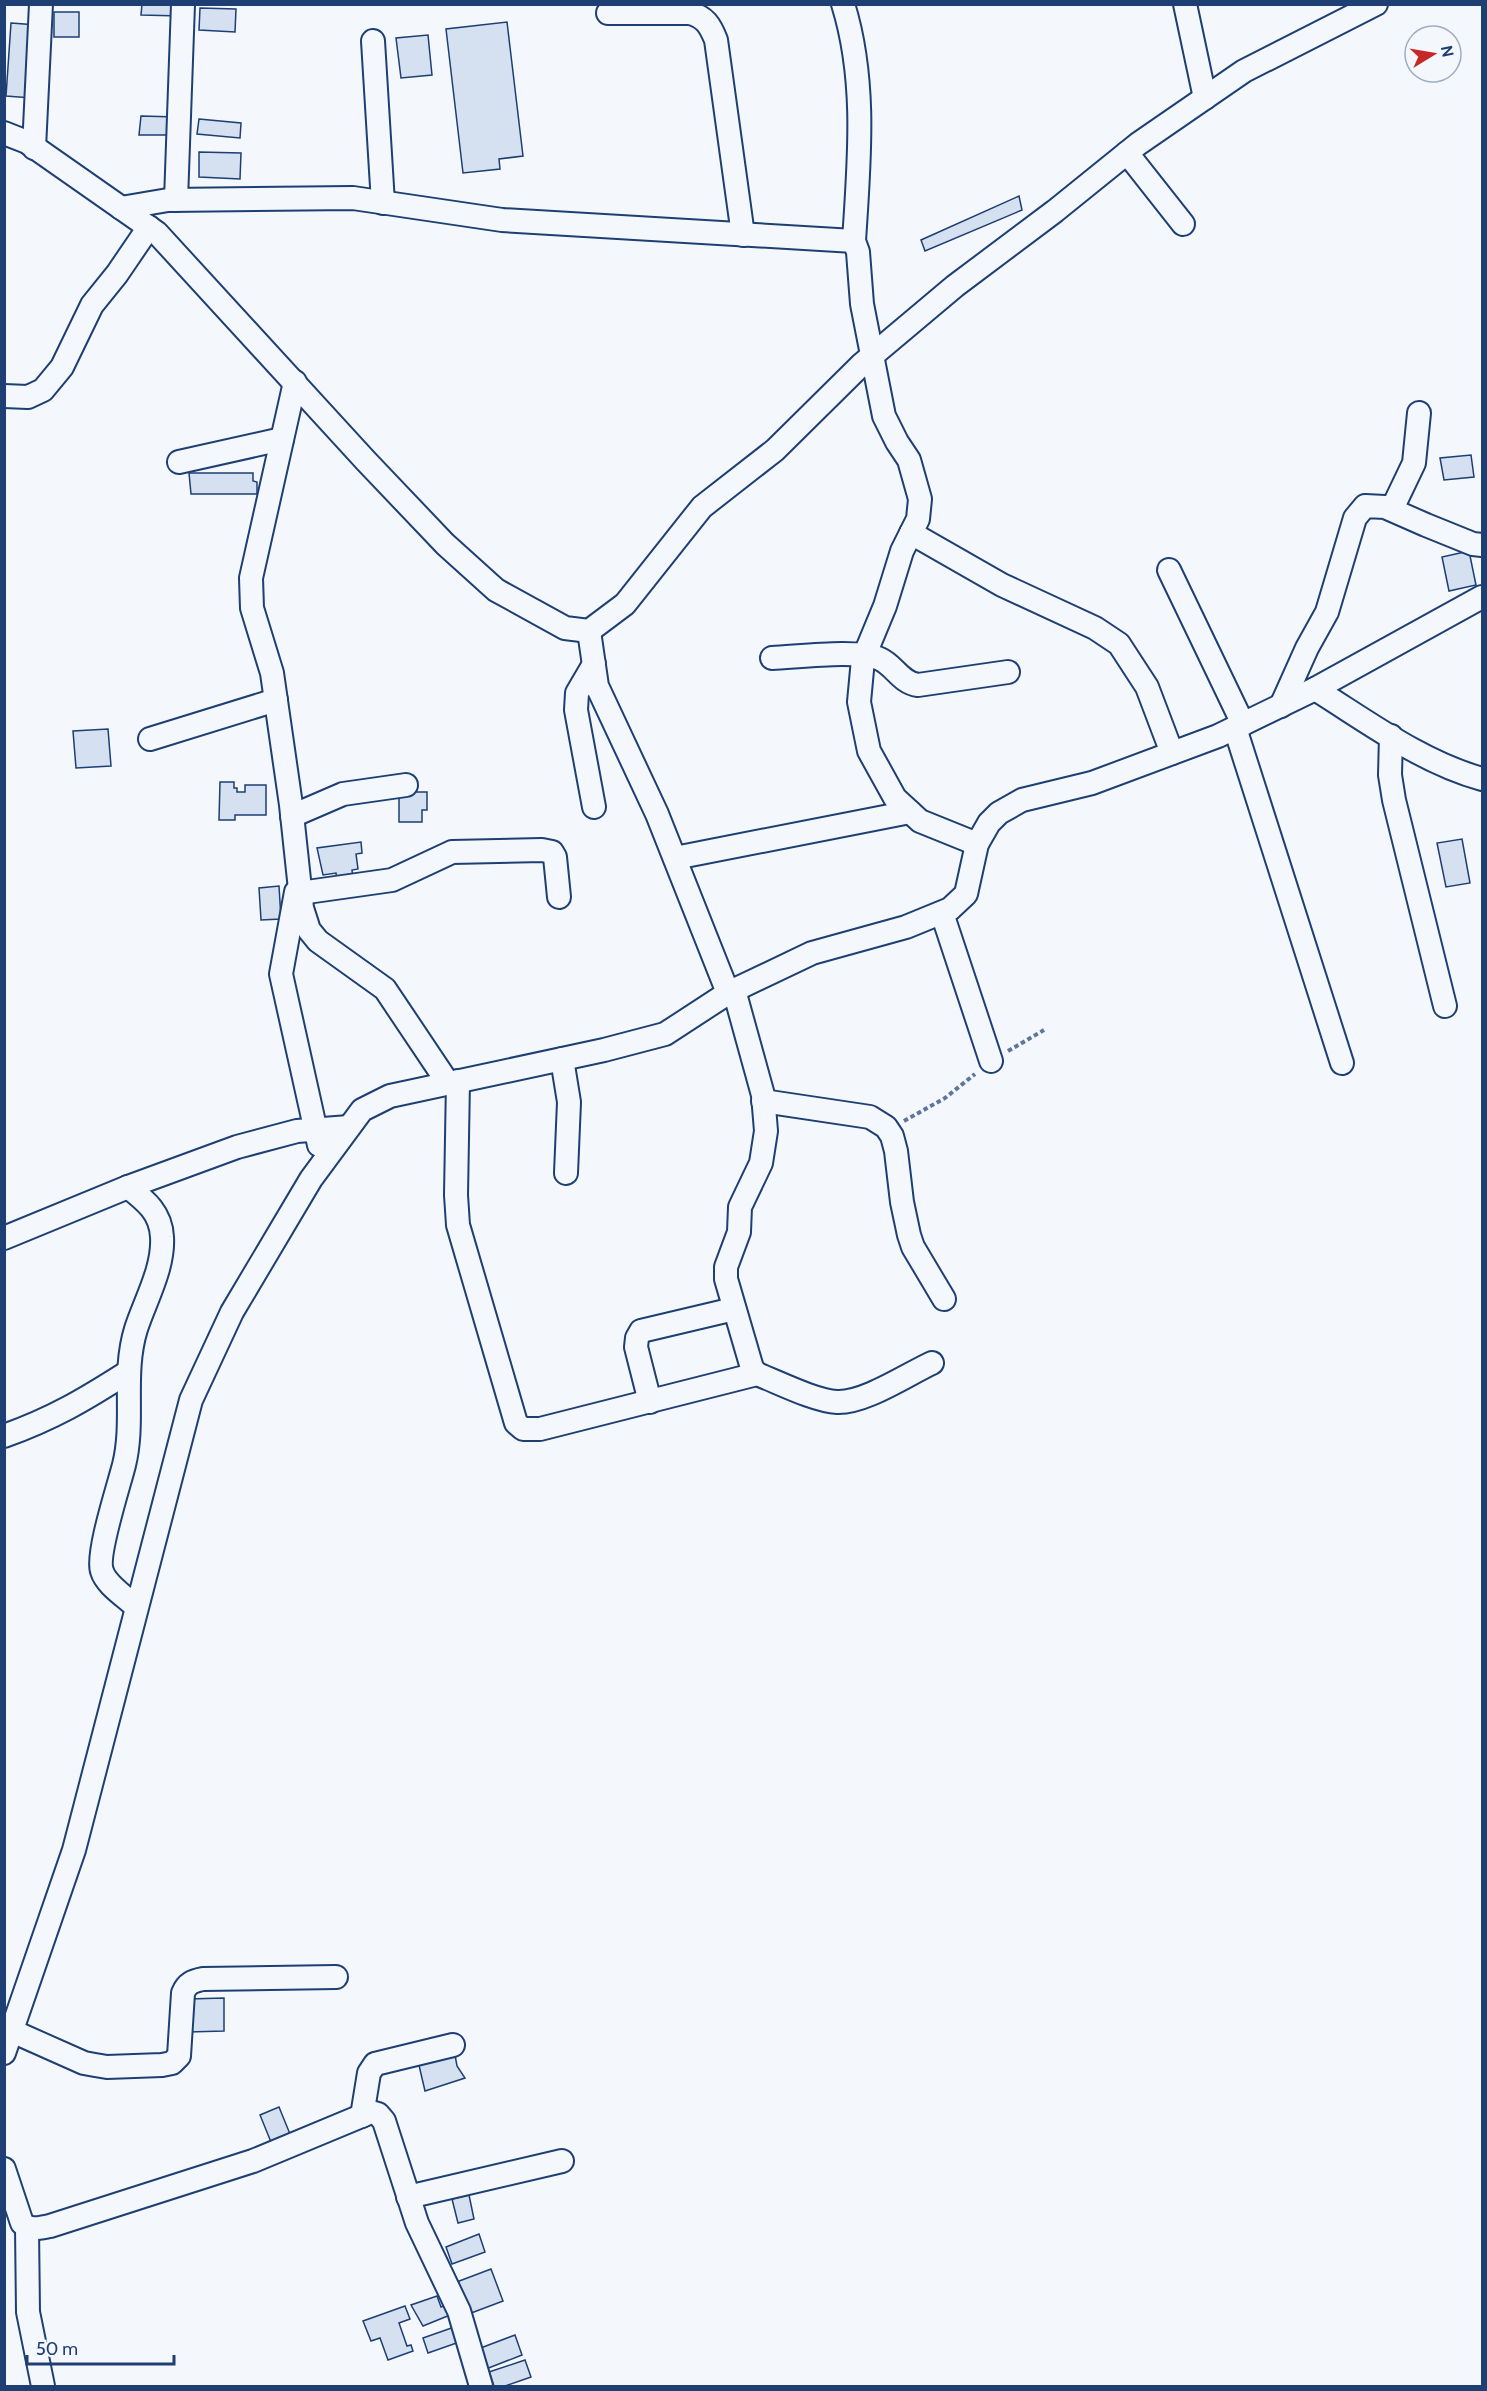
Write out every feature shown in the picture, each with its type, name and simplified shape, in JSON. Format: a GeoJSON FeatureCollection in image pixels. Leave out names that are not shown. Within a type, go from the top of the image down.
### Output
{"type":"FeatureCollection","features":[{"type":"Feature","properties":{"kind":"street"},"geometry":{"type":"LineString","coordinates":[[34,148],[41,4]]}},
{"type":"Feature","properties":{"kind":"street"},"geometry":{"type":"LineString","coordinates":[[176,200],[183,4]]}},
{"type":"Feature","properties":{"kind":"street"},"geometry":{"type":"LineString","coordinates":[[843,4],[852,37],[861,118],[854,241],[858,252],[862,304],[884,416],[909,460],[920,499],[918,519],[902,551],[885,606],[865,655],[859,702],[869,751],[895,798],[920,822],[977,844]]}},
{"type":"Feature","properties":{"kind":"street"},"geometry":{"type":"LineString","coordinates":[[1185,4],[1205,98]]}},
{"type":"Feature","properties":{"kind":"street"},"geometry":{"type":"LineString","coordinates":[[4,133],[27,142],[164,241],[445,544],[496,590],[565,628],[590,630],[625,604],[702,507],[775,450],[873,354],[955,286],[1055,211],[1127,153],[1244,71],[1376,4]]}},
{"type":"Feature","properties":{"kind":"street"},"geometry":{"type":"LineString","coordinates":[[608,13],[690,13],[701,16],[710,26],[716,40],[743,235]]}},
{"type":"Feature","properties":{"kind":"street"},"geometry":{"type":"LineString","coordinates":[[373,41],[383,203]]}},
{"type":"Feature","properties":{"kind":"street"},"geometry":{"type":"LineString","coordinates":[[1127,153],[1183,224]]}},
{"type":"Feature","properties":{"kind":"street"},"geometry":{"type":"LineString","coordinates":[[120,208],[176,200],[353,198],[502,220],[854,241]]}},
{"type":"Feature","properties":{"kind":"street"},"geometry":{"type":"LineString","coordinates":[[4,396],[27,397],[43,390],[62,367],[92,305],[117,274],[148,228]]}},
{"type":"Feature","properties":{"kind":"street"},"geometry":{"type":"LineString","coordinates":[[295,382],[251,578],[252,608],[269,658],[276,700],[302,908],[309,930],[318,941],[385,989],[453,1082],[458,1225],[516,1423],[523,1429],[540,1429],[757,1374]]}},
{"type":"Feature","properties":{"kind":"street"},"geometry":{"type":"LineString","coordinates":[[1392,509],[1414,463],[1419,413]]}},
{"type":"Feature","properties":{"kind":"street"},"geometry":{"type":"LineString","coordinates":[[179,462],[282,439]]}},
{"type":"Feature","properties":{"kind":"street"},"geometry":{"type":"LineString","coordinates":[[1281,705],[1307,648],[1328,612],[1355,518],[1365,506],[1392,509],[1436,530],[1473,544],[1482,545]]}},
{"type":"Feature","properties":{"kind":"street"},"geometry":{"type":"LineString","coordinates":[[911,533],[1002,585],[1095,628],[1119,644],[1146,687],[1172,753]]}},
{"type":"Feature","properties":{"kind":"street"},"geometry":{"type":"LineString","coordinates":[[1169,570],[1239,726],[1342,1063]]}},
{"type":"Feature","properties":{"kind":"street"},"geometry":{"type":"LineString","coordinates":[[4,2053],[11,2022],[74,1850],[191,1400],[232,1312],[322,1164],[362,1110],[390,1096],[665,1034],[731,992],[812,953],[906,927],[951,909],[966,894],[977,844],[994,818],[1022,800],[1092,783],[1239,726],[1315,689],[1482,597]]}},
{"type":"Feature","properties":{"kind":"street"},"geometry":{"type":"LineString","coordinates":[[590,630],[597,686],[657,814],[731,992],[764,1101],[766,1131],[762,1163],[740,1207],[739,1232],[726,1267],[726,1279],[752,1368],[757,1374],[837,1402],[873,1392],[932,1363]]}},
{"type":"Feature","properties":{"kind":"street"},"geometry":{"type":"LineString","coordinates":[[772,657],[865,655],[885,662],[910,684],[918,685],[1008,672]]}},
{"type":"Feature","properties":{"kind":"street"},"geometry":{"type":"LineString","coordinates":[[594,664],[577,693],[576,710],[594,807]]}},
{"type":"Feature","properties":{"kind":"street"},"geometry":{"type":"LineString","coordinates":[[1315,689],[1428,758],[1482,779]]}},
{"type":"Feature","properties":{"kind":"street"},"geometry":{"type":"LineString","coordinates":[[150,739],[276,700]]}},
{"type":"Feature","properties":{"kind":"street"},"geometry":{"type":"LineString","coordinates":[[1391,736],[1390,775],[1394,800],[1445,1006]]}},
{"type":"Feature","properties":{"kind":"street"},"geometry":{"type":"LineString","coordinates":[[292,816],[343,794],[406,785]]}},
{"type":"Feature","properties":{"kind":"street"},"geometry":{"type":"LineString","coordinates":[[675,858],[910,812]]}},
{"type":"Feature","properties":{"kind":"street"},"geometry":{"type":"LineString","coordinates":[[299,885],[392,880],[452,852],[542,850],[552,852],[555,857],[559,897]]}},
{"type":"Feature","properties":{"kind":"street"},"geometry":{"type":"LineString","coordinates":[[299,885],[281,974],[322,1164]]}},
{"type":"Feature","properties":{"kind":"street"},"geometry":{"type":"LineString","coordinates":[[942,913],[991,1061]]}},
{"type":"Feature","properties":{"kind":"street"},"geometry":{"type":"LineString","coordinates":[[562,1059],[569,1102],[566,1173]]}},
{"type":"Feature","properties":{"kind":"street"},"geometry":{"type":"LineString","coordinates":[[764,1101],[870,1117],[889,1131],[896,1151],[902,1202],[909,1235],[913,1247],[944,1299]]}},
{"type":"Feature","properties":{"kind":"street"},"geometry":{"type":"LineString","coordinates":[[4,1238],[128,1187],[237,1147],[297,1131],[349,1127]]}},
{"type":"Feature","properties":{"kind":"street"},"geometry":{"type":"LineString","coordinates":[[128,1187],[146,1201],[157,1215],[162,1238],[156,1274],[136,1331],[128,1372],[125,1460],[100,1560],[104,1577],[136,1607]]}},
{"type":"Feature","properties":{"kind":"street"},"geometry":{"type":"LineString","coordinates":[[650,1401],[636,1347],[636,1338],[641,1331],[734,1309]]}},
{"type":"Feature","properties":{"kind":"street"},"geometry":{"type":"LineString","coordinates":[[4,1436],[43,1422],[73,1407],[128,1372]]}},
{"type":"Feature","properties":{"kind":"street"},"geometry":{"type":"LineString","coordinates":[[11,2022],[84,2063],[106,2067],[162,2065],[172,2062],[179,2056],[183,1993],[186,1986],[192,1982],[203,1979],[336,1977]]}},
{"type":"Feature","properties":{"kind":"street"},"geometry":{"type":"LineString","coordinates":[[362,2116],[369,2073],[375,2064],[453,2045]]}},
{"type":"Feature","properties":{"kind":"street"},"geometry":{"type":"LineString","coordinates":[[27,2228],[50,2226],[253,2161],[372,2112],[378,2114],[384,2121],[408,2197],[429,2251],[459,2311],[481,2386]]}},
{"type":"Feature","properties":{"kind":"street"},"geometry":{"type":"LineString","coordinates":[[408,2197],[562,2161]]}},
{"type":"Feature","properties":{"kind":"street"},"geometry":{"type":"LineString","coordinates":[[4,2169],[22,2223],[27,2228],[28,2312],[43,2386]]}},
{"type":"Feature","properties":{"kind":"path"},"geometry":{"type":"LineString","coordinates":[[889,1131],[945,1098],[991,1061],[1044,1030]]}},
{"type":"Feature","properties":{"kind":"building"},"geometry":{"type":"Polygon","coordinates":[[[142,4],[180,4],[180,16],[141,15],[142,4]]]}},
{"type":"Feature","properties":{"kind":"building"},"geometry":{"type":"Polygon","coordinates":[[[200,8],[236,9],[235,32],[199,30],[200,8]]]}},
{"type":"Feature","properties":{"kind":"building"},"geometry":{"type":"Polygon","coordinates":[[[54,12],[79,12],[79,37],[54,37],[54,12]]]}},
{"type":"Feature","properties":{"kind":"building"},"geometry":{"type":"Polygon","coordinates":[[[507,22],[523,156],[499,159],[500,169],[463,173],[446,29],[507,22]]]}},
{"type":"Feature","properties":{"kind":"building"},"geometry":{"type":"Polygon","coordinates":[[[11,23],[37,25],[32,98],[6,96],[11,23]]]}},
{"type":"Feature","properties":{"kind":"building"},"geometry":{"type":"Polygon","coordinates":[[[428,35],[432,75],[401,78],[396,38],[428,35]]]}},
{"type":"Feature","properties":{"kind":"building"},"geometry":{"type":"Polygon","coordinates":[[[141,116],[177,117],[175,135],[139,135],[141,116]]]}},
{"type":"Feature","properties":{"kind":"building"},"geometry":{"type":"Polygon","coordinates":[[[199,119],[241,123],[240,138],[197,134],[199,119]]]}},
{"type":"Feature","properties":{"kind":"building"},"geometry":{"type":"Polygon","coordinates":[[[199,152],[241,153],[240,179],[199,177],[199,152]]]}},
{"type":"Feature","properties":{"kind":"building"},"geometry":{"type":"Polygon","coordinates":[[[1019,196],[1022,210],[925,251],[921,240],[1019,196]]]}},
{"type":"Feature","properties":{"kind":"building"},"geometry":{"type":"Polygon","coordinates":[[[1471,455],[1474,477],[1444,480],[1440,458],[1471,455]]]}},
{"type":"Feature","properties":{"kind":"building"},"geometry":{"type":"Polygon","coordinates":[[[189,473],[253,473],[253,481],[257,482],[257,494],[191,494],[189,473]]]}},
{"type":"Feature","properties":{"kind":"building"},"geometry":{"type":"Polygon","coordinates":[[[1469,551],[1476,585],[1449,591],[1442,557],[1469,551]]]}},
{"type":"Feature","properties":{"kind":"building"},"geometry":{"type":"Polygon","coordinates":[[[108,729],[111,766],[76,768],[73,731],[108,729]]]}},
{"type":"Feature","properties":{"kind":"building"},"geometry":{"type":"Polygon","coordinates":[[[220,782],[234,782],[237,792],[245,792],[245,785],[266,785],[266,815],[235,815],[235,820],[219,820],[220,782]]]}},
{"type":"Feature","properties":{"kind":"building"},"geometry":{"type":"Polygon","coordinates":[[[399,792],[427,792],[427,810],[422,810],[422,822],[399,822],[399,792]]]}},
{"type":"Feature","properties":{"kind":"building"},"geometry":{"type":"Polygon","coordinates":[[[1462,839],[1470,883],[1446,887],[1437,843],[1462,839]]]}},
{"type":"Feature","properties":{"kind":"building"},"geometry":{"type":"Polygon","coordinates":[[[361,842],[362,853],[356,854],[358,869],[352,870],[353,878],[337,881],[336,873],[323,875],[317,848],[361,842]]]}},
{"type":"Feature","properties":{"kind":"building"},"geometry":{"type":"Polygon","coordinates":[[[279,886],[281,919],[261,920],[259,888],[279,886]]]}},
{"type":"Feature","properties":{"kind":"building"},"geometry":{"type":"Polygon","coordinates":[[[224,1998],[224,2031],[188,2032],[188,1999],[224,1998]]]}},
{"type":"Feature","properties":{"kind":"building"},"geometry":{"type":"Polygon","coordinates":[[[455,2055],[457,2066],[465,2078],[425,2091],[418,2061],[455,2055]]]}},
{"type":"Feature","properties":{"kind":"building"},"geometry":{"type":"Polygon","coordinates":[[[279,2107],[290,2134],[271,2142],[260,2115],[279,2107]]]}},
{"type":"Feature","properties":{"kind":"building"},"geometry":{"type":"Polygon","coordinates":[[[469,2195],[474,2219],[458,2223],[452,2199],[469,2195]]]}},
{"type":"Feature","properties":{"kind":"building"},"geometry":{"type":"Polygon","coordinates":[[[479,2234],[485,2252],[452,2264],[446,2247],[479,2234]]]}},
{"type":"Feature","properties":{"kind":"building"},"geometry":{"type":"Polygon","coordinates":[[[491,2269],[503,2301],[466,2315],[454,2283],[491,2269]]]}},
{"type":"Feature","properties":{"kind":"building"},"geometry":{"type":"Polygon","coordinates":[[[437,2296],[441,2307],[446,2305],[450,2315],[423,2326],[411,2305],[437,2296]]]}},
{"type":"Feature","properties":{"kind":"building"},"geometry":{"type":"Polygon","coordinates":[[[405,2306],[410,2319],[399,2323],[407,2346],[411,2345],[413,2351],[388,2360],[380,2338],[371,2341],[363,2321],[405,2306]]]}},
{"type":"Feature","properties":{"kind":"building"},"geometry":{"type":"Polygon","coordinates":[[[460,2325],[465,2340],[428,2353],[423,2338],[460,2325]]]}},
{"type":"Feature","properties":{"kind":"building"},"geometry":{"type":"Polygon","coordinates":[[[515,2335],[522,2355],[486,2369],[478,2349],[515,2335]]]}},
{"type":"Feature","properties":{"kind":"building"},"geometry":{"type":"Polygon","coordinates":[[[525,2360],[531,2377],[505,2386],[494,2386],[489,2372],[525,2360]]]}}]}
